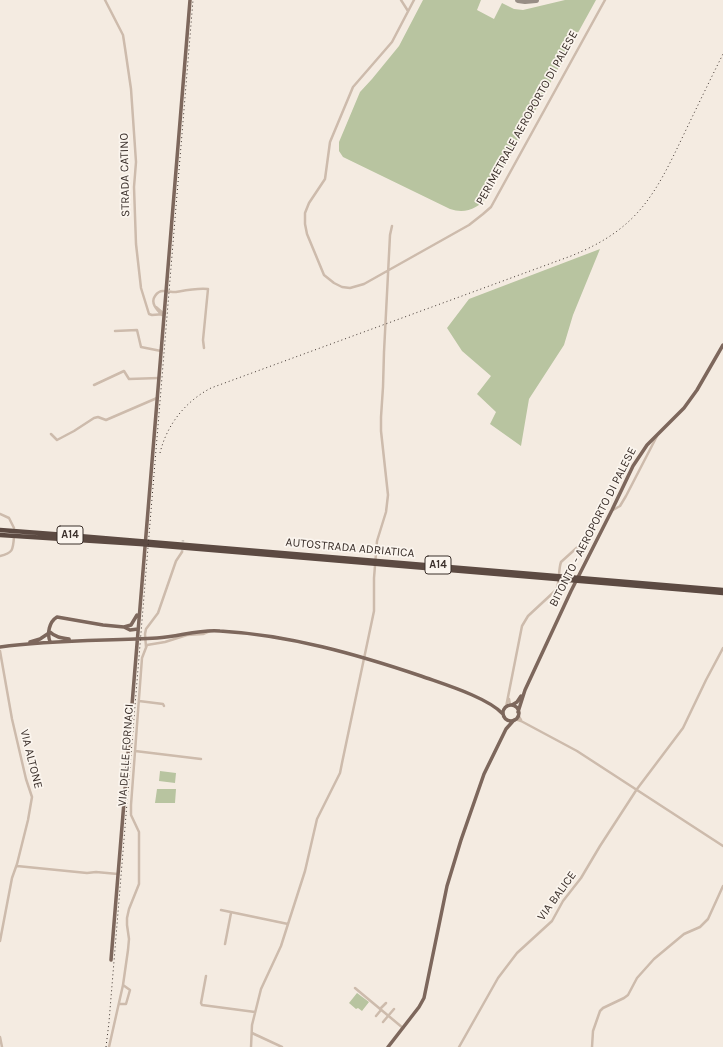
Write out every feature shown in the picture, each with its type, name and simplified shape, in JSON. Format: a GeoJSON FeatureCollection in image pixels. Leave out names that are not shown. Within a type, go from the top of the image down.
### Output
{"type":"FeatureCollection","features":[{"type":"Feature","properties":{"kind":"highway","name":"AUTOSTRADA ADRIATICA"},"geometry":{"type":"LineString","coordinates":[[0,530],[140,543],[723,590]]}},
{"type":"Feature","properties":{"kind":"highway","name":"AUTOSTRADA ADRIATICA"},"geometry":{"type":"LineString","coordinates":[[0,535],[140,543]]}},
{"type":"Feature","properties":{"kind":"highway","name":"AUTOSTRADA ADRIATICA"},"geometry":{"type":"LineString","coordinates":[[153,544],[723,593]]}},
{"type":"Feature","properties":{"kind":"main road"},"geometry":{"type":"LineString","coordinates":[[111,960],[190,0]]}},
{"type":"Feature","properties":{"kind":"main road","name":"BITONTO - AEROPORTO DI PALESE"},"geometry":{"type":"LineString","coordinates":[[525,690],[582,567],[637,459],[647,445],[684,408],[697,390],[723,345]]}},
{"type":"Feature","properties":{"kind":"main road"},"geometry":{"type":"LineString","coordinates":[[127,628],[135,619],[139,610]]}},
{"type":"Feature","properties":{"kind":"main road"},"geometry":{"type":"LineString","coordinates":[[50,642],[48,638],[50,632],[49,628],[53,620],[57,617],[138,629]]}},
{"type":"Feature","properties":{"kind":"main road"},"geometry":{"type":"LineString","coordinates":[[127,628],[136,645]]}},
{"type":"Feature","properties":{"kind":"main road"},"geometry":{"type":"LineString","coordinates":[[0,647],[78,640],[131,639],[173,636],[210,630],[279,638],[365,658],[464,691],[496,708],[503,714],[508,722],[506,729],[479,786],[451,873],[424,998],[419,1007],[388,1047]]}},
{"type":"Feature","properties":{"kind":"main road"},"geometry":{"type":"LineString","coordinates":[[50,632],[60,638],[78,640]]}},
{"type":"Feature","properties":{"kind":"main road"},"geometry":{"type":"LineString","coordinates":[[24,644],[40,639],[50,632]]}},
{"type":"Feature","properties":{"kind":"main road"},"geometry":{"type":"LineString","coordinates":[[503,714],[508,707],[517,702],[525,690]]}},
{"type":"Feature","properties":{"kind":"main road"},"geometry":{"type":"LineString","coordinates":[[506,729],[518,714],[525,690]]}},
{"type":"Feature","properties":{"kind":"main road"},"geometry":{"type":"LineString","coordinates":[[496,708],[516,708],[518,714]]}},
{"type":"Feature","properties":{"kind":"main road"},"geometry":{"type":"LineString","coordinates":[[506,719],[510,721],[515,719]]}},
{"type":"Feature","properties":{"kind":"street","name":"STRADA CATINO"},"geometry":{"type":"LineString","coordinates":[[105,0],[124,35],[131,90],[136,162],[134,187],[136,244],[141,288],[150,314],[156,315]]}},
{"type":"Feature","properties":{"kind":"street"},"geometry":{"type":"LineString","coordinates":[[401,0],[408,11]]}},
{"type":"Feature","properties":{"kind":"street","name":"PERIMETRALE AEROPORTO DI PALESE"},"geometry":{"type":"LineString","coordinates":[[414,0],[392,42],[353,87],[330,142],[325,179],[311,199],[305,213],[305,228],[324,275],[342,287],[350,288],[364,284],[469,225],[491,207],[605,0]]}},
{"type":"Feature","properties":{"kind":"street"},"geometry":{"type":"LineString","coordinates":[[251,1047],[255,1012],[261,989],[281,946],[305,871],[317,819],[340,773],[374,611],[374,571],[376,552],[378,537],[386,512],[388,500],[381,431],[387,286],[390,235],[392,226]]}},
{"type":"Feature","properties":{"kind":"street"},"geometry":{"type":"LineString","coordinates":[[163,315],[155,306],[153,298],[158,292],[173,292],[198,288],[208,289],[203,340],[204,348]]}},
{"type":"Feature","properties":{"kind":"street"},"geometry":{"type":"LineString","coordinates":[[163,315],[156,315],[158,309],[165,302]]}},
{"type":"Feature","properties":{"kind":"street"},"geometry":{"type":"LineString","coordinates":[[115,331],[138,330],[141,347],[162,351]]}},
{"type":"Feature","properties":{"kind":"street"},"geometry":{"type":"LineString","coordinates":[[94,385],[124,371],[129,379],[159,378]]}},
{"type":"Feature","properties":{"kind":"street"},"geometry":{"type":"LineString","coordinates":[[51,434],[57,440],[94,418],[98,417],[106,420],[157,398]]}},
{"type":"Feature","properties":{"kind":"street"},"geometry":{"type":"LineString","coordinates":[[612,510],[620,506],[658,434]]}},
{"type":"Feature","properties":{"kind":"street"},"geometry":{"type":"LineString","coordinates":[[0,514],[9,518],[14,528]]}},
{"type":"Feature","properties":{"kind":"street"},"geometry":{"type":"LineString","coordinates":[[508,707],[508,697],[522,626],[528,616],[553,594],[558,587],[559,567],[561,562],[593,533]]}},
{"type":"Feature","properties":{"kind":"street"},"geometry":{"type":"LineString","coordinates":[[0,556],[9,554],[14,546],[14,537]]}},
{"type":"Feature","properties":{"kind":"street","name":"VIA DELLE FORNACI"},"geometry":{"type":"LineString","coordinates":[[110,1047],[119,1004],[129,939],[126,925],[127,918],[139,883],[139,835],[138,828],[130,810],[142,658],[146,648],[145,634],[146,629],[158,613],[176,561],[182,552]]}},
{"type":"Feature","properties":{"kind":"street"},"geometry":{"type":"LineString","coordinates":[[146,648],[149,644],[165,642],[187,635],[203,634],[210,630]]}},
{"type":"Feature","properties":{"kind":"street","name":"VIA BALICE"},"geometry":{"type":"LineString","coordinates":[[458,1047],[498,978],[517,953],[552,921],[563,901],[581,878],[637,789],[683,728],[723,648]]}},
{"type":"Feature","properties":{"kind":"street","name":"VIA ALTONE"},"geometry":{"type":"LineString","coordinates":[[0,651],[12,719],[26,779],[32,797],[17,866],[12,878],[0,941]]}},
{"type":"Feature","properties":{"kind":"street"},"geometry":{"type":"LineString","coordinates":[[139,701],[163,704],[164,706]]}},
{"type":"Feature","properties":{"kind":"street"},"geometry":{"type":"LineString","coordinates":[[518,714],[521,721]]}},
{"type":"Feature","properties":{"kind":"street"},"geometry":{"type":"LineString","coordinates":[[515,719],[577,750],[723,846]]}},
{"type":"Feature","properties":{"kind":"street"},"geometry":{"type":"LineString","coordinates":[[135,751],[201,759]]}},
{"type":"Feature","properties":{"kind":"street"},"geometry":{"type":"LineString","coordinates":[[17,866],[87,873],[96,872],[118,874]]}},
{"type":"Feature","properties":{"kind":"street"},"geometry":{"type":"LineString","coordinates":[[592,1047],[593,1031],[600,1011],[628,995],[637,978],[654,959],[684,934],[700,926],[708,919],[723,886]]}},
{"type":"Feature","properties":{"kind":"street"},"geometry":{"type":"LineString","coordinates":[[221,910],[288,924]]}},
{"type":"Feature","properties":{"kind":"street"},"geometry":{"type":"LineString","coordinates":[[225,944],[231,913]]}},
{"type":"Feature","properties":{"kind":"street"},"geometry":{"type":"LineString","coordinates":[[206,976],[202,1005],[255,1012]]}},
{"type":"Feature","properties":{"kind":"street"},"geometry":{"type":"LineString","coordinates":[[119,1004],[126,1004],[130,990],[122,985]]}},
{"type":"Feature","properties":{"kind":"street"},"geometry":{"type":"LineString","coordinates":[[355,988],[403,1028]]}},
{"type":"Feature","properties":{"kind":"street"},"geometry":{"type":"LineString","coordinates":[[376,1016],[386,1003]]}},
{"type":"Feature","properties":{"kind":"street"},"geometry":{"type":"LineString","coordinates":[[383,1022],[394,1009]]}},
{"type":"Feature","properties":{"kind":"street"},"geometry":{"type":"LineString","coordinates":[[252,1032],[282,1047]]}},
{"type":"Feature","properties":{"kind":"street"},"geometry":{"type":"LineString","coordinates":[[0,1037],[2,1047]]}},
{"type":"Feature","properties":{"kind":"green space"},"geometry":{"type":"Polygon","coordinates":[[[423,0],[481,0],[477,10],[494,19],[502,3],[514,9],[523,10],[565,0],[596,0],[488,196],[476,207],[466,211],[450,209],[343,157],[339,151],[339,142],[360,92],[399,46],[423,0]]]}},
{"type":"Feature","properties":{"kind":"green space"},"geometry":{"type":"Polygon","coordinates":[[[600,249],[573,315],[564,345],[529,399],[521,446],[490,424],[496,412],[477,394],[491,376],[462,351],[447,328],[469,299],[600,249]]]}},
{"type":"Feature","properties":{"kind":"green space"},"geometry":{"type":"Polygon","coordinates":[[[160,771],[176,773],[175,783],[159,781],[160,771]]]}},
{"type":"Feature","properties":{"kind":"green space"},"geometry":{"type":"Polygon","coordinates":[[[157,789],[176,789],[175,803],[155,803],[157,789]]]}},
{"type":"Feature","properties":{"kind":"green space"},"geometry":{"type":"Polygon","coordinates":[[[357,993],[369,1002],[362,1011],[358,1008],[356,1009],[349,1003],[357,993]]]}},
{"type":"Feature","properties":{"kind":"taxiway"},"geometry":{"type":"LineString","coordinates":[[518,0],[536,0]]}},
{"type":"Feature","properties":{"kind":"tunnel"},"geometry":{"type":"LineString","coordinates":[[182,552],[183,540]]}},
{"type":"Feature","properties":{"kind":"railway"},"geometry":{"type":"LineString","coordinates":[[106,1047],[193,0]]}},
{"type":"Feature","properties":{"kind":"railway"},"geometry":{"type":"LineString","coordinates":[[160,453],[167,432],[179,414],[193,400],[211,388],[571,256],[594,246],[613,234],[629,222],[642,208],[664,175],[723,54]]}}]}
